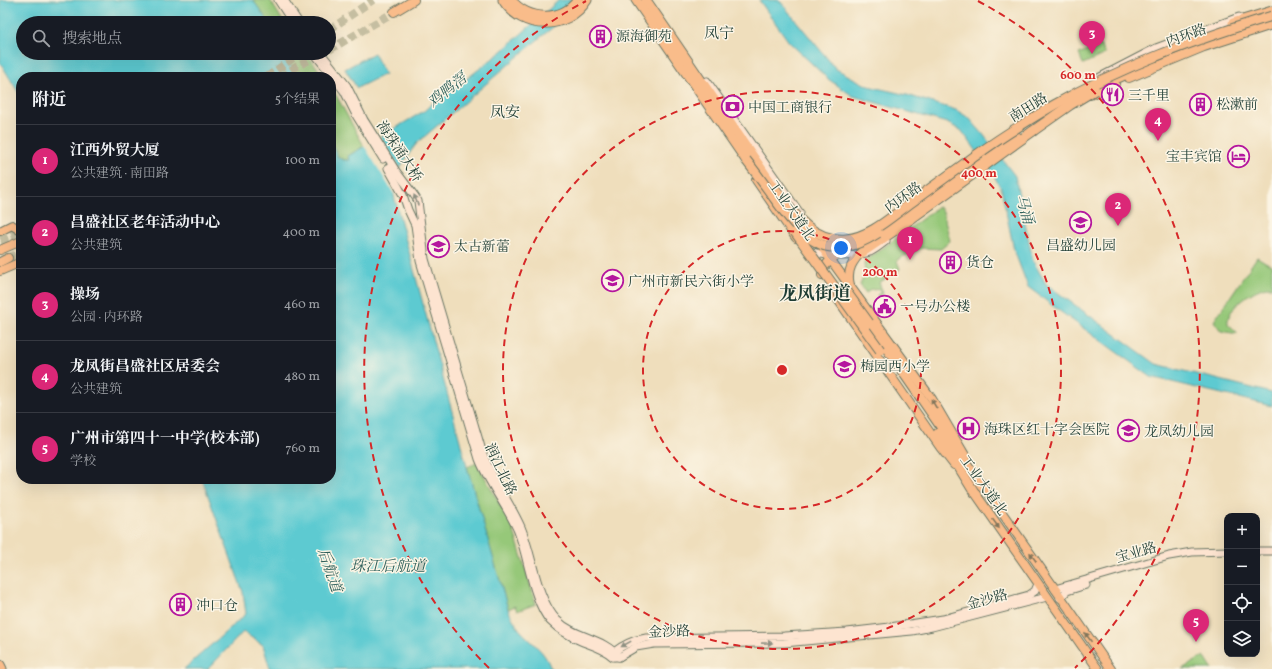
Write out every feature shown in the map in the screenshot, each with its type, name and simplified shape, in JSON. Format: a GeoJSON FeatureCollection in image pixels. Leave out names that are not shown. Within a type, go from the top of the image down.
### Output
{"type":"FeatureCollection","features":[{"type":"Feature","properties":{"kind":"highway"},"geometry":{"type":"LineString","coordinates":[[502,0],[520,17],[530,22],[542,24],[559,22],[570,17],[579,10],[587,0]]}},
{"type":"Feature","properties":{"kind":"highway"},"geometry":{"type":"LineString","coordinates":[[511,0],[527,12],[543,16],[560,14],[571,8],[578,0]]}},
{"type":"Feature","properties":{"kind":"highway","name":"内环路"},"geometry":{"type":"LineString","coordinates":[[633,0],[790,220],[803,234],[812,240],[823,245],[834,247],[847,247],[861,242],[881,230],[980,159],[1102,80],[1272,20]]}},
{"type":"Feature","properties":{"kind":"highway","name":"内环路"},"geometry":{"type":"LineString","coordinates":[[646,0],[774,187],[798,218],[813,230],[823,235],[847,239],[866,233],[881,224],[976,155],[1026,121],[1077,93],[1169,51],[1272,16]]}},
{"type":"Feature","properties":{"kind":"highway"},"geometry":{"type":"LineString","coordinates":[[1077,93],[1126,65],[1149,54],[1233,23],[1272,11]]}},
{"type":"Feature","properties":{"kind":"highway"},"geometry":{"type":"LineString","coordinates":[[860,254],[1053,117],[1102,80]]}},
{"type":"Feature","properties":{"kind":"highway"},"geometry":{"type":"LineString","coordinates":[[746,160],[788,222],[982,486]]}},
{"type":"Feature","properties":{"kind":"highway"},"geometry":{"type":"LineString","coordinates":[[774,187],[807,238],[933,421],[974,492]]}},
{"type":"Feature","properties":{"kind":"highway"},"geometry":{"type":"LineString","coordinates":[[0,665],[2,669]]}},
{"type":"Feature","properties":{"kind":"main road"},"geometry":{"type":"LineString","coordinates":[[278,0],[288,16]]}},
{"type":"Feature","properties":{"kind":"main road"},"geometry":{"type":"LineString","coordinates":[[284,0],[294,16]]}},
{"type":"Feature","properties":{"kind":"main road"},"geometry":{"type":"LineString","coordinates":[[394,12],[414,0]]}},
{"type":"Feature","properties":{"kind":"main road","name":"工业大道北"},"geometry":{"type":"LineString","coordinates":[[633,0],[940,447],[974,492],[1098,669]]}},
{"type":"Feature","properties":{"kind":"main road","name":"工业大道北"},"geometry":{"type":"LineString","coordinates":[[646,0],[770,180],[832,253],[858,298],[932,399],[982,486],[1111,669]]}},
{"type":"Feature","properties":{"kind":"main road"},"geometry":{"type":"LineString","coordinates":[[651,0],[795,207],[832,253]]}},
{"type":"Feature","properties":{"kind":"main road"},"geometry":{"type":"LineString","coordinates":[[817,233],[824,238],[833,241],[851,239],[980,160],[1055,101],[1102,80],[1112,70],[1168,43],[1233,19],[1272,8]]}},
{"type":"Feature","properties":{"kind":"main road","name":"南田路"},"geometry":{"type":"LineString","coordinates":[[850,286],[849,281],[851,266],[872,241],[1033,119],[1064,98],[1102,80],[1194,42],[1272,16]]}},
{"type":"Feature","properties":{"kind":"main road","name":"南田路"},"geometry":{"type":"LineString","coordinates":[[998,147],[1051,115],[1091,95],[1181,56],[1219,42],[1272,26]]}},
{"type":"Feature","properties":{"kind":"main road"},"geometry":{"type":"LineString","coordinates":[[321,60],[332,72]]}},
{"type":"Feature","properties":{"kind":"main road"},"geometry":{"type":"LineString","coordinates":[[325,60],[332,72]]}},
{"type":"Feature","properties":{"kind":"main road","name":"海珠涌大桥"},"geometry":{"type":"LineString","coordinates":[[336,76],[353,96],[364,120],[396,171],[418,201],[422,253]]}},
{"type":"Feature","properties":{"kind":"main road","name":"海珠涌大桥"},"geometry":{"type":"LineString","coordinates":[[336,78],[366,133],[401,190],[415,225],[422,253]]}},
{"type":"Feature","properties":{"kind":"main road","name":"南田路"},"geometry":{"type":"LineString","coordinates":[[832,253],[879,228],[980,160]]}},
{"type":"Feature","properties":{"kind":"main road"},"geometry":{"type":"LineString","coordinates":[[760,186],[782,204],[806,235],[832,253]]}},
{"type":"Feature","properties":{"kind":"main road"},"geometry":{"type":"LineString","coordinates":[[0,231],[12,225],[16,228]]}},
{"type":"Feature","properties":{"kind":"main road"},"geometry":{"type":"LineString","coordinates":[[0,250],[16,243]]}},
{"type":"Feature","properties":{"kind":"main road"},"geometry":{"type":"LineString","coordinates":[[803,248],[812,252],[860,254]]}},
{"type":"Feature","properties":{"kind":"main road","name":"润江北路"},"geometry":{"type":"LineString","coordinates":[[422,253],[479,459],[488,479],[517,529],[543,610],[551,621],[566,634],[615,656]]}},
{"type":"Feature","properties":{"kind":"main road"},"geometry":{"type":"LineString","coordinates":[[822,275],[823,269],[832,253]]}},
{"type":"Feature","properties":{"kind":"main road"},"geometry":{"type":"LineString","coordinates":[[0,271],[16,264]]}},
{"type":"Feature","properties":{"kind":"main road"},"geometry":{"type":"LineString","coordinates":[[834,293],[839,286],[844,284],[850,286]]}},
{"type":"Feature","properties":{"kind":"main road"},"geometry":{"type":"LineString","coordinates":[[842,305],[843,300],[850,294],[858,298]]}},
{"type":"Feature","properties":{"kind":"main road","name":"宝业路"},"geometry":{"type":"LineString","coordinates":[[1055,589],[1169,556],[1192,552],[1224,551]]}},
{"type":"Feature","properties":{"kind":"main road"},"geometry":{"type":"LineString","coordinates":[[1260,551],[1272,551]]}},
{"type":"Feature","properties":{"kind":"main road","name":"宝业路"},"geometry":{"type":"LineString","coordinates":[[1060,598],[1067,591],[1160,562],[1182,558],[1224,555]]}},
{"type":"Feature","properties":{"kind":"main road"},"geometry":{"type":"LineString","coordinates":[[1260,555],[1272,555]]}},
{"type":"Feature","properties":{"kind":"main road","name":"金沙路"},"geometry":{"type":"LineString","coordinates":[[615,656],[631,641],[646,638],[790,635],[847,632],[918,624],[943,619],[1029,595],[1036,591],[1038,584]]}},
{"type":"Feature","properties":{"kind":"main road","name":"金沙路"},"geometry":{"type":"LineString","coordinates":[[615,656],[636,647],[654,644],[784,643],[912,631],[1047,596]]}},
{"type":"Feature","properties":{"kind":"green space"},"geometry":{"type":"Polygon","coordinates":[[[253,0],[270,0],[280,16],[264,16],[253,0]]]}},
{"type":"Feature","properties":{"kind":"green space"},"geometry":{"type":"Polygon","coordinates":[[[1100,44],[1105,54],[1083,64],[1079,54],[1100,44]]]}},
{"type":"Feature","properties":{"kind":"green space"},"geometry":{"type":"Polygon","coordinates":[[[288,60],[311,60],[320,72],[294,72],[288,60]]]}},
{"type":"Feature","properties":{"kind":"green space"},"geometry":{"type":"Polygon","coordinates":[[[336,95],[364,146],[348,156],[349,160],[343,160],[338,157],[336,153],[336,95]]]}},
{"type":"Feature","properties":{"kind":"green space"},"geometry":{"type":"Polygon","coordinates":[[[938,207],[943,212],[950,241],[941,249],[921,248],[898,259],[897,261],[900,269],[879,283],[883,292],[881,298],[877,295],[881,292],[878,288],[874,290],[872,289],[866,293],[860,285],[865,274],[864,262],[938,207]]]}},
{"type":"Feature","properties":{"kind":"green space"},"geometry":{"type":"Polygon","coordinates":[[[1257,257],[1272,266],[1272,287],[1255,291],[1238,303],[1230,313],[1228,324],[1238,333],[1221,331],[1214,321],[1257,257]]]}},
{"type":"Feature","properties":{"kind":"green space"},"geometry":{"type":"Polygon","coordinates":[[[477,463],[513,528],[536,604],[517,611],[515,606],[508,609],[467,467],[477,463]]]}},
{"type":"Feature","properties":{"kind":"green space"},"geometry":{"type":"Polygon","coordinates":[[[1204,656],[1212,669],[1182,669],[1204,656]]]}},
{"type":"Feature","properties":{"kind":"water"},"geometry":{"type":"Polygon","coordinates":[[[0,0],[253,0],[264,16],[16,16],[16,60],[288,60],[294,72],[16,72],[16,89],[0,62],[0,0]]]}},
{"type":"Feature","properties":{"kind":"water","name":"珠江后航道"},"geometry":{"type":"Polygon","coordinates":[[[559,0],[587,0],[542,36],[417,143],[398,173],[394,196],[467,467],[508,609],[519,629],[545,657],[551,669],[270,669],[263,645],[243,632],[208,669],[184,669],[246,614],[243,592],[204,484],[336,484],[336,153],[338,157],[343,160],[349,160],[348,156],[424,111],[438,98],[460,84],[501,52],[559,0]]]}},
{"type":"Feature","properties":{"kind":"water"},"geometry":{"type":"Polygon","coordinates":[[[759,0],[779,0],[836,69],[868,86],[907,95],[956,110],[969,118],[1015,176],[1033,261],[1046,284],[1156,364],[1272,393],[1272,406],[1151,377],[1028,287],[1014,250],[1001,188],[990,169],[961,130],[947,123],[853,96],[828,79],[789,42],[759,0]]]}},
{"type":"Feature","properties":{"kind":"water"},"geometry":{"type":"Polygon","coordinates":[[[374,53],[385,74],[357,88],[345,69],[374,53]]]}},
{"type":"Feature","properties":{"kind":"pier"},"geometry":{"type":"Polygon","coordinates":[[[379,135],[401,170],[396,197],[363,144],[379,135]]]}},
{"type":"Feature","properties":{"kind":"tunnel"},"geometry":{"type":"LineString","coordinates":[[336,25],[373,0]]}},
{"type":"Feature","properties":{"kind":"tunnel"},"geometry":{"type":"LineString","coordinates":[[336,46],[394,12]]}},
{"type":"Feature","properties":{"kind":"tunnel"},"geometry":{"type":"LineString","coordinates":[[274,72],[290,60]]}},
{"type":"Feature","properties":{"kind":"tunnel"},"geometry":{"type":"LineString","coordinates":[[288,72],[309,60]]}},
{"type":"Feature","properties":{"kind":"tunnel"},"geometry":{"type":"LineString","coordinates":[[0,239],[16,232]]}},
{"type":"Feature","properties":{"kind":"tunnel"},"geometry":{"type":"LineString","coordinates":[[2,245],[16,238]]}},
{"type":"Feature","properties":{"kind":"tunnel"},"geometry":{"type":"LineString","coordinates":[[8,258],[16,254]]}},
{"type":"Feature","properties":{"kind":"place","name":"源海御苑"},"geometry":{"type":"Point","coordinates":[601,36]}},
{"type":"Feature","properties":{"kind":"place","name":"操场"},"geometry":{"type":"Point","coordinates":[1092,54]}},
{"type":"Feature","properties":{"kind":"place","name":"三千里"},"geometry":{"type":"Point","coordinates":[1112,95]}},
{"type":"Feature","properties":{"kind":"place","name":"松漱前"},"geometry":{"type":"Point","coordinates":[1201,104]}},
{"type":"Feature","properties":{"kind":"place","name":"中国工商银行"},"geometry":{"type":"Point","coordinates":[733,107]}},
{"type":"Feature","properties":{"kind":"place","name":"龙凤街昌盛社区居委会"},"geometry":{"type":"Point","coordinates":[1158,141]}},
{"type":"Feature","properties":{"kind":"place","name":"宝丰宾馆"},"geometry":{"type":"Point","coordinates":[1238,156]}},
{"type":"Feature","properties":{"kind":"place","name":"昌盛幼儿园"},"geometry":{"type":"Point","coordinates":[1081,223]}},
{"type":"Feature","properties":{"kind":"place","name":"昌盛社区老年活动中心"},"geometry":{"type":"Point","coordinates":[1118,226]}},
{"type":"Feature","properties":{"kind":"place","name":"太古新蕾"},"geometry":{"type":"Point","coordinates":[439,246]}},
{"type":"Feature","properties":{"kind":"place","name":"江西外贸大厦"},"geometry":{"type":"Point","coordinates":[910,260]}},
{"type":"Feature","properties":{"kind":"place","name":"货仓"},"geometry":{"type":"Point","coordinates":[950,262]}},
{"type":"Feature","properties":{"kind":"place","name":"广州市新民六街小学"},"geometry":{"type":"Point","coordinates":[613,281]}},
{"type":"Feature","properties":{"kind":"place","name":"一号办公楼"},"geometry":{"type":"Point","coordinates":[885,306]}},
{"type":"Feature","properties":{"kind":"place","name":"梅园西小学"},"geometry":{"type":"Point","coordinates":[845,366]}},
{"type":"Feature","properties":{"kind":"place","name":"海珠区红十字会医院"},"geometry":{"type":"Point","coordinates":[968,429]}},
{"type":"Feature","properties":{"kind":"place","name":"龙凤幼儿园"},"geometry":{"type":"Point","coordinates":[1128,431]}},
{"type":"Feature","properties":{"kind":"place","name":"冲口仓"},"geometry":{"type":"Point","coordinates":[181,605]}},
{"type":"Feature","properties":{"kind":"place","name":"广州市第四十一中学(校本部)"},"geometry":{"type":"Point","coordinates":[1196,642]}},
{"type":"Feature","properties":{"kind":"district","name":"凤宁"},"geometry":{"type":"Point","coordinates":[719,33]}},
{"type":"Feature","properties":{"kind":"district","name":"凤安"},"geometry":{"type":"Point","coordinates":[505,112]}},
{"type":"Feature","properties":{"kind":"district","name":"龙凤街道"},"geometry":{"type":"Point","coordinates":[815,293]}},
{"type":"Feature","properties":{"kind":"water label","name":"鸡鸭滘"},"geometry":{"type":"Point","coordinates":[447,90]}},
{"type":"Feature","properties":{"kind":"water label","name":"马涌"},"geometry":{"type":"Point","coordinates":[1025,209]}},
{"type":"Feature","properties":{"kind":"water label","name":"后航道"},"geometry":{"type":"Point","coordinates":[330,570]}}]}
